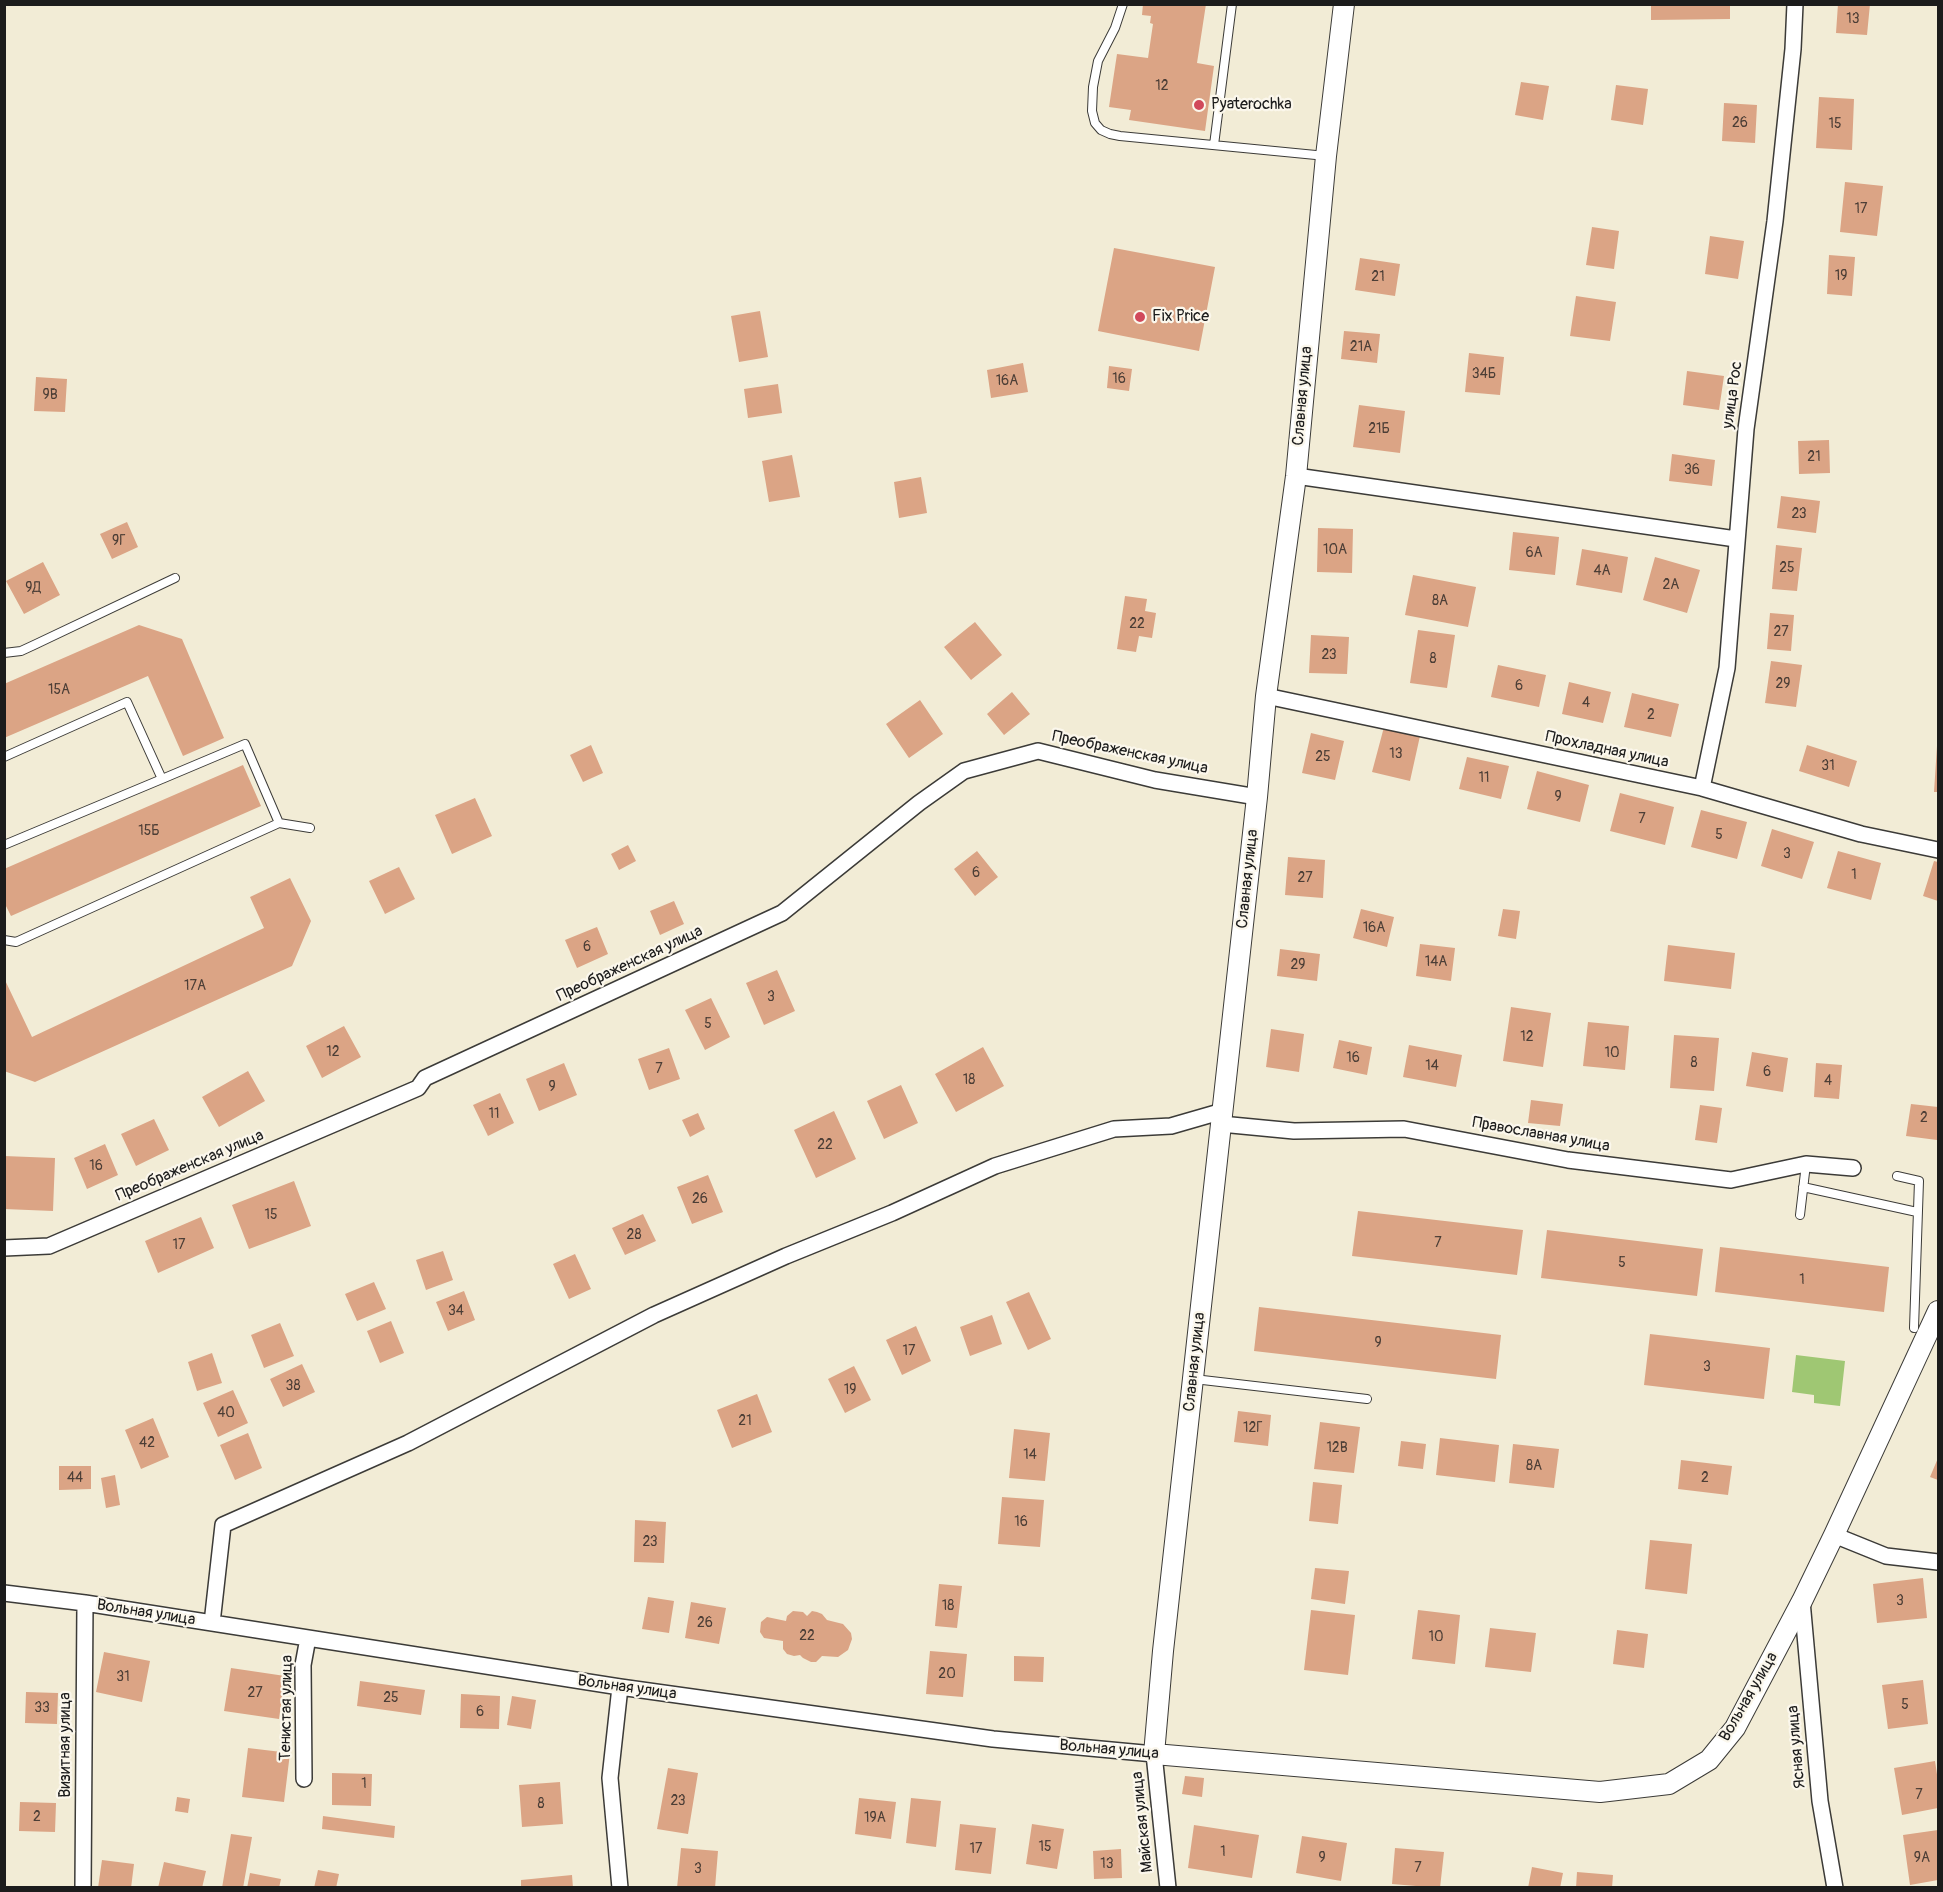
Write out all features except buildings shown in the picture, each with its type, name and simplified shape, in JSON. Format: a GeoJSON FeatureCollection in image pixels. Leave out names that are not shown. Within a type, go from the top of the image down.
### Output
{"type":"FeatureCollection","features":[{"type":"Feature","properties":{"kind":"street","name":"Славная улица"},"geometry":{"type":"LineString","coordinates":[[1154,1754],[1163,1651],[1257,797],[1266,696],[1296,476],[1326,156],[1344,4]]}},
{"type":"Feature","properties":{"kind":"street","name":"улица Рос"},"geometry":{"type":"LineString","coordinates":[[1702,788],[1727,668],[1746,429],[1775,221],[1793,49],[1794,4]]}},
{"type":"Feature","properties":{"kind":"street"},"geometry":{"type":"LineString","coordinates":[[1296,476],[1736,539]]}},
{"type":"Feature","properties":{"kind":"street","name":"Прохладная улица"},"geometry":{"type":"LineString","coordinates":[[1266,696],[1702,788],[1861,834],[1938,850]]}},
{"type":"Feature","properties":{"kind":"street","name":"Преображенская улица"},"geometry":{"type":"LineString","coordinates":[[4,1248],[49,1246],[418,1089],[425,1078],[782,914],[919,803],[964,771],[1038,751],[1155,780],[1257,797]]}},
{"type":"Feature","properties":{"kind":"street"},"geometry":{"type":"LineString","coordinates":[[213,1623],[223,1525],[408,1443],[654,1315],[786,1256],[892,1213],[995,1166],[1114,1129],[1171,1126],[1222,1117]]}},
{"type":"Feature","properties":{"kind":"street","name":"Православная улица"},"geometry":{"type":"LineString","coordinates":[[1222,1117],[1294,1131],[1404,1129],[1568,1160],[1731,1180],[1806,1164],[1853,1168]]}},
{"type":"Feature","properties":{"kind":"street","name":"Вольная улица"},"geometry":{"type":"LineString","coordinates":[[4,1593],[85,1603],[620,1688],[993,1739],[1600,1792],[1669,1784],[1709,1761],[1735,1728],[1834,1536],[1938,1311]]}},
{"type":"Feature","properties":{"kind":"street"},"geometry":{"type":"LineString","coordinates":[[1834,1536],[1886,1556],[1938,1562]]}},
{"type":"Feature","properties":{"kind":"street","name":"Ясная улица"},"geometry":{"type":"LineString","coordinates":[[1802,1601],[1820,1801],[1835,1887]]}},
{"type":"Feature","properties":{"kind":"street","name":"Визитная улица"},"geometry":{"type":"LineString","coordinates":[[83,1887],[85,1603]]}},
{"type":"Feature","properties":{"kind":"street","name":"Тенистая улица"},"geometry":{"type":"LineString","coordinates":[[304,1779],[303,1665],[308,1638]]}},
{"type":"Feature","properties":{"kind":"street"},"geometry":{"type":"LineString","coordinates":[[620,1688],[610,1778],[620,1887]]}},
{"type":"Feature","properties":{"kind":"street","name":"Майская улица"},"geometry":{"type":"LineString","coordinates":[[1154,1754],[1168,1887]]}},
{"type":"Feature","properties":{"kind":"lane"},"geometry":{"type":"LineString","coordinates":[[1123,4],[1098,61],[1093,87],[1092,111],[1095,123],[1101,130],[1110,135],[1326,156]]}},
{"type":"Feature","properties":{"kind":"lane"},"geometry":{"type":"LineString","coordinates":[[1214,145],[1232,4]]}},
{"type":"Feature","properties":{"kind":"lane"},"geometry":{"type":"LineString","coordinates":[[4,653],[21,651],[175,578]]}},
{"type":"Feature","properties":{"kind":"lane"},"geometry":{"type":"LineString","coordinates":[[4,757],[127,702],[162,779]]}},
{"type":"Feature","properties":{"kind":"lane"},"geometry":{"type":"LineString","coordinates":[[4,845],[245,744],[279,824]]}},
{"type":"Feature","properties":{"kind":"lane"},"geometry":{"type":"LineString","coordinates":[[4,940],[16,942],[279,824],[310,828]]}},
{"type":"Feature","properties":{"kind":"lane"},"geometry":{"type":"LineString","coordinates":[[1800,1215],[1806,1164]]}},
{"type":"Feature","properties":{"kind":"lane"},"geometry":{"type":"LineString","coordinates":[[1897,1176],[1919,1181],[1914,1328]]}},
{"type":"Feature","properties":{"kind":"lane"},"geometry":{"type":"LineString","coordinates":[[1803,1187],[1917,1212]]}},
{"type":"Feature","properties":{"kind":"lane"},"geometry":{"type":"LineString","coordinates":[[1193,1379],[1366,1399]]}},
{"type":"Feature","properties":{"kind":"green space"},"geometry":{"type":"Polygon","coordinates":[[[1796,1355],[1845,1361],[1840,1406],[1814,1403],[1814,1395],[1792,1392],[1796,1355]]]}},
{"type":"Feature","properties":{"kind":"place","name":"Pyaterochka"},"geometry":{"type":"Point","coordinates":[1199,105]}},
{"type":"Feature","properties":{"kind":"place","name":"Fix Price"},"geometry":{"type":"Point","coordinates":[1140,317]}}]}
